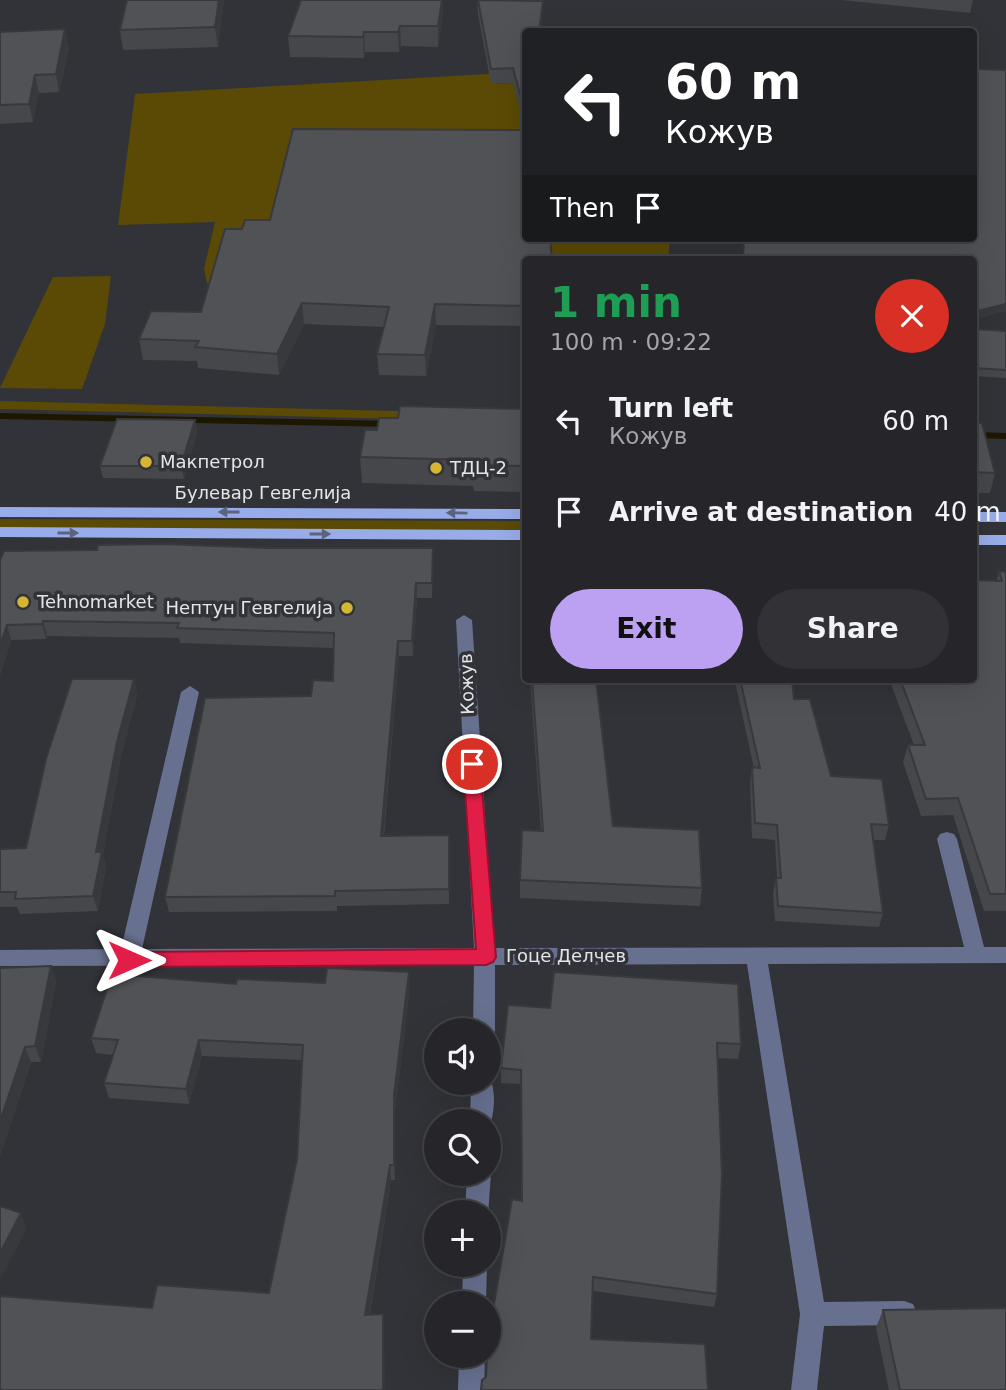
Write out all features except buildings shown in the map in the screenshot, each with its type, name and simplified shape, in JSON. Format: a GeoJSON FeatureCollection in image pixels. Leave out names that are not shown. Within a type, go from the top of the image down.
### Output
{"type":"FeatureCollection","features":[{"type":"Feature","properties":{"kind":"main road","name":"Булевар Гевгелија"},"geometry":{"type":"LineString","coordinates":[[0,512],[522,514]]}},
{"type":"Feature","properties":{"kind":"main road"},"geometry":{"type":"LineString","coordinates":[[977,517],[1006,517]]}},
{"type":"Feature","properties":{"kind":"main road"},"geometry":{"type":"LineString","coordinates":[[0,533],[522,535]]}},
{"type":"Feature","properties":{"kind":"main road"},"geometry":{"type":"LineString","coordinates":[[977,540],[1006,540]]}},
{"type":"Feature","properties":{"kind":"street","name":"Кожув"},"geometry":{"type":"LineString","coordinates":[[464,620],[467,708],[486,957],[484,1018]]}},
{"type":"Feature","properties":{"kind":"street"},"geometry":{"type":"LineString","coordinates":[[129,960],[190,692]]}},
{"type":"Feature","properties":{"kind":"street"},"geometry":{"type":"LineString","coordinates":[[947,839],[976,954]]}},
{"type":"Feature","properties":{"kind":"street"},"geometry":{"type":"LineString","coordinates":[[756,955],[813,1314],[804,1390]]}},
{"type":"Feature","properties":{"kind":"street","name":"Гоце Делчев"},"geometry":{"type":"LineString","coordinates":[[0,958],[129,960],[1006,955]]}},
{"type":"Feature","properties":{"kind":"street"},"geometry":{"type":"LineString","coordinates":[[813,1314],[923,1313]]}},
{"type":"Feature","properties":{"kind":"street"},"geometry":{"type":"LineString","coordinates":[[471,1390],[472,1368]]}},
{"type":"Feature","properties":{"kind":"shaded area"},"geometry":{"type":"Polygon","coordinates":[[[522,72],[491,84],[513,83],[522,112],[522,149],[272,239],[218,295],[207,283],[204,269],[215,222],[118,225],[135,94],[522,72]]]}},
{"type":"Feature","properties":{"kind":"shaded area"},"geometry":{"type":"Polygon","coordinates":[[[549,242],[670,242],[668,256],[550,256],[549,242]]]}},
{"type":"Feature","properties":{"kind":"shaded area"},"geometry":{"type":"Polygon","coordinates":[[[111,276],[105,324],[82,389],[0,388],[53,277],[111,276]]]}},
{"type":"Feature","properties":{"kind":"shaded area"},"geometry":{"type":"Polygon","coordinates":[[[0,401],[473,413],[522,422],[0,409],[0,401]]]}},
{"type":"Feature","properties":{"kind":"shaded area"},"geometry":{"type":"Polygon","coordinates":[[[0,519],[522,521],[522,531],[0,528],[0,519]]]}},
{"type":"Feature","properties":{"kind":"waterway"},"geometry":{"type":"LineString","coordinates":[[0,416],[393,424]]}},
{"type":"Feature","properties":{"kind":"waterway"},"geometry":{"type":"LineString","coordinates":[[977,435],[1006,436]]}},
{"type":"Feature","properties":{"kind":"place","name":"Макпетрол"},"geometry":{"type":"Point","coordinates":[146,462]}},
{"type":"Feature","properties":{"kind":"place","name":"ТДЦ-2"},"geometry":{"type":"Point","coordinates":[436,468]}},
{"type":"Feature","properties":{"kind":"place","name":"Tehnomarket"},"geometry":{"type":"Point","coordinates":[23,602]}},
{"type":"Feature","properties":{"kind":"place","name":"Нептун Гевгелија"},"geometry":{"type":"Point","coordinates":[347,608]}},
{"type":"Feature","properties":{"kind":"route"},"geometry":{"type":"LineString","coordinates":[[129,960],[486,957],[472,764]]}}]}
